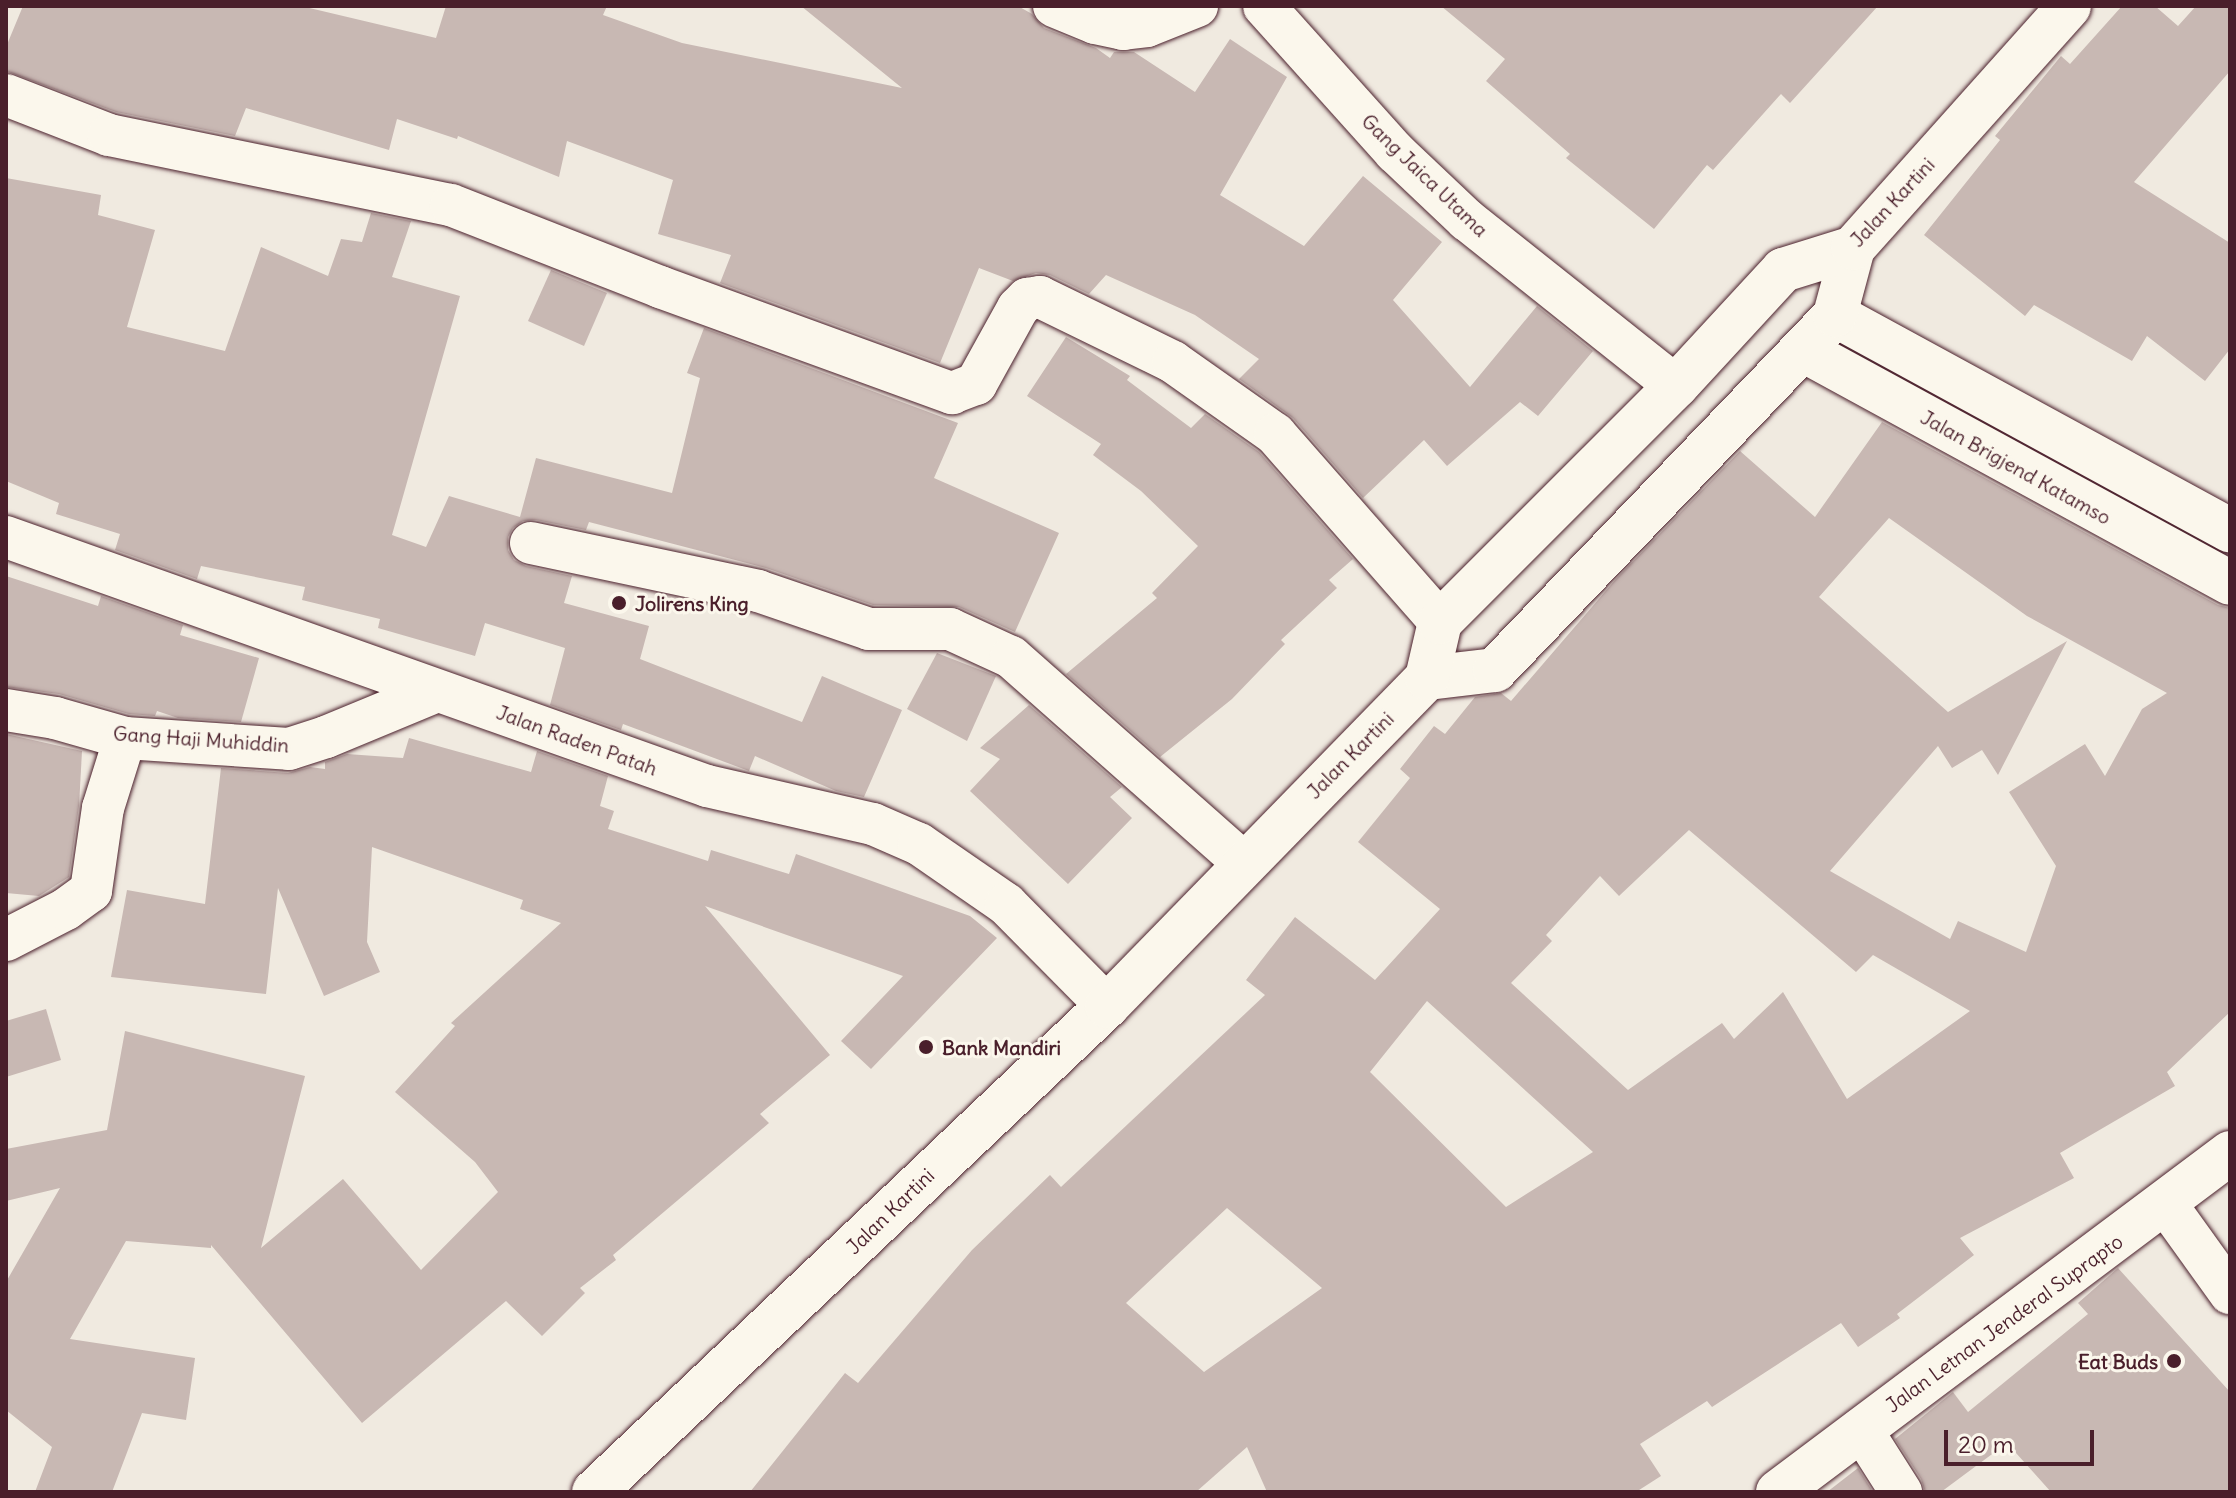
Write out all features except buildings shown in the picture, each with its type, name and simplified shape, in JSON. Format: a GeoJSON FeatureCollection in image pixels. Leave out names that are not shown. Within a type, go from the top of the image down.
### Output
{"type":"FeatureCollection","features":[{"type":"Feature","properties":{"kind":"main road","name":"Jalan Kartini"},"geometry":{"type":"LineString","coordinates":[[1440,622],[1676,386],[1783,270],[1853,248],[2069,6]]}},
{"type":"Feature","properties":{"kind":"main road"},"geometry":{"type":"LineString","coordinates":[[1440,622],[1427,678],[1495,670],[1835,315],[1853,248]]}},
{"type":"Feature","properties":{"kind":"main road"},"geometry":{"type":"LineString","coordinates":[[1835,315],[2230,530]]}},
{"type":"Feature","properties":{"kind":"main road","name":"Jalan Brigjend Katamso"},"geometry":{"type":"LineString","coordinates":[[1803,350],[2230,583]]}},
{"type":"Feature","properties":{"kind":"main road"},"geometry":{"type":"LineString","coordinates":[[2162,546],[2185,506]]}},
{"type":"Feature","properties":{"kind":"main road","name":"Jalan Kartini"},"geometry":{"type":"LineString","coordinates":[[594,1492],[1107,1006],[1427,678]]}},
{"type":"Feature","properties":{"kind":"main road","name":"Jalan Letnan Jenderal Suprapto"},"geometry":{"type":"LineString","coordinates":[[1778,1492],[2166,1204],[2230,1153]]}},
{"type":"Feature","properties":{"kind":"street"},"geometry":{"type":"LineString","coordinates":[[1054,6],[1095,23],[1123,29],[1147,26],[1197,6]]}},
{"type":"Feature","properties":{"kind":"street","name":"Gang Jaica Utama"},"geometry":{"type":"LineString","coordinates":[[1264,6],[1395,152],[1467,220],[1676,386]]}},
{"type":"Feature","properties":{"kind":"street"},"geometry":{"type":"LineString","coordinates":[[6,95],[109,135],[451,205],[660,287],[952,393],[976,384],[1018,308],[1027,299],[1040,297],[1173,362],[1275,434],[1440,622]]}},
{"type":"Feature","properties":{"kind":"street","name":"Jalan Raden Patah"},"geometry":{"type":"LineString","coordinates":[[6,537],[707,786],[873,824],[919,844],[1006,904],[1107,1006]]}},
{"type":"Feature","properties":{"kind":"street"},"geometry":{"type":"LineString","coordinates":[[531,543],[758,591],[869,629],[950,629],[1011,657],[1077,712],[1244,863]]}},
{"type":"Feature","properties":{"kind":"street","name":"Gang Haji Muhiddin"},"geometry":{"type":"LineString","coordinates":[[6,710],[55,718],[125,738],[289,749],[437,691]]}},
{"type":"Feature","properties":{"kind":"street"},"geometry":{"type":"LineString","coordinates":[[6,940],[66,909],[91,891],[103,808],[125,738]]}},
{"type":"Feature","properties":{"kind":"street"},"geometry":{"type":"LineString","coordinates":[[2166,1204],[2230,1293]]}},
{"type":"Feature","properties":{"kind":"street"},"geometry":{"type":"LineString","coordinates":[[1861,1429],[1901,1492]]}},
{"type":"Feature","properties":{"kind":"place","name":"Jolirens King"},"geometry":{"type":"Point","coordinates":[619,603]}},
{"type":"Feature","properties":{"kind":"place","name":"Bank Mandiri"},"geometry":{"type":"Point","coordinates":[926,1047]}},
{"type":"Feature","properties":{"kind":"place","name":"Eat Buds"},"geometry":{"type":"Point","coordinates":[2174,1361]}}]}
